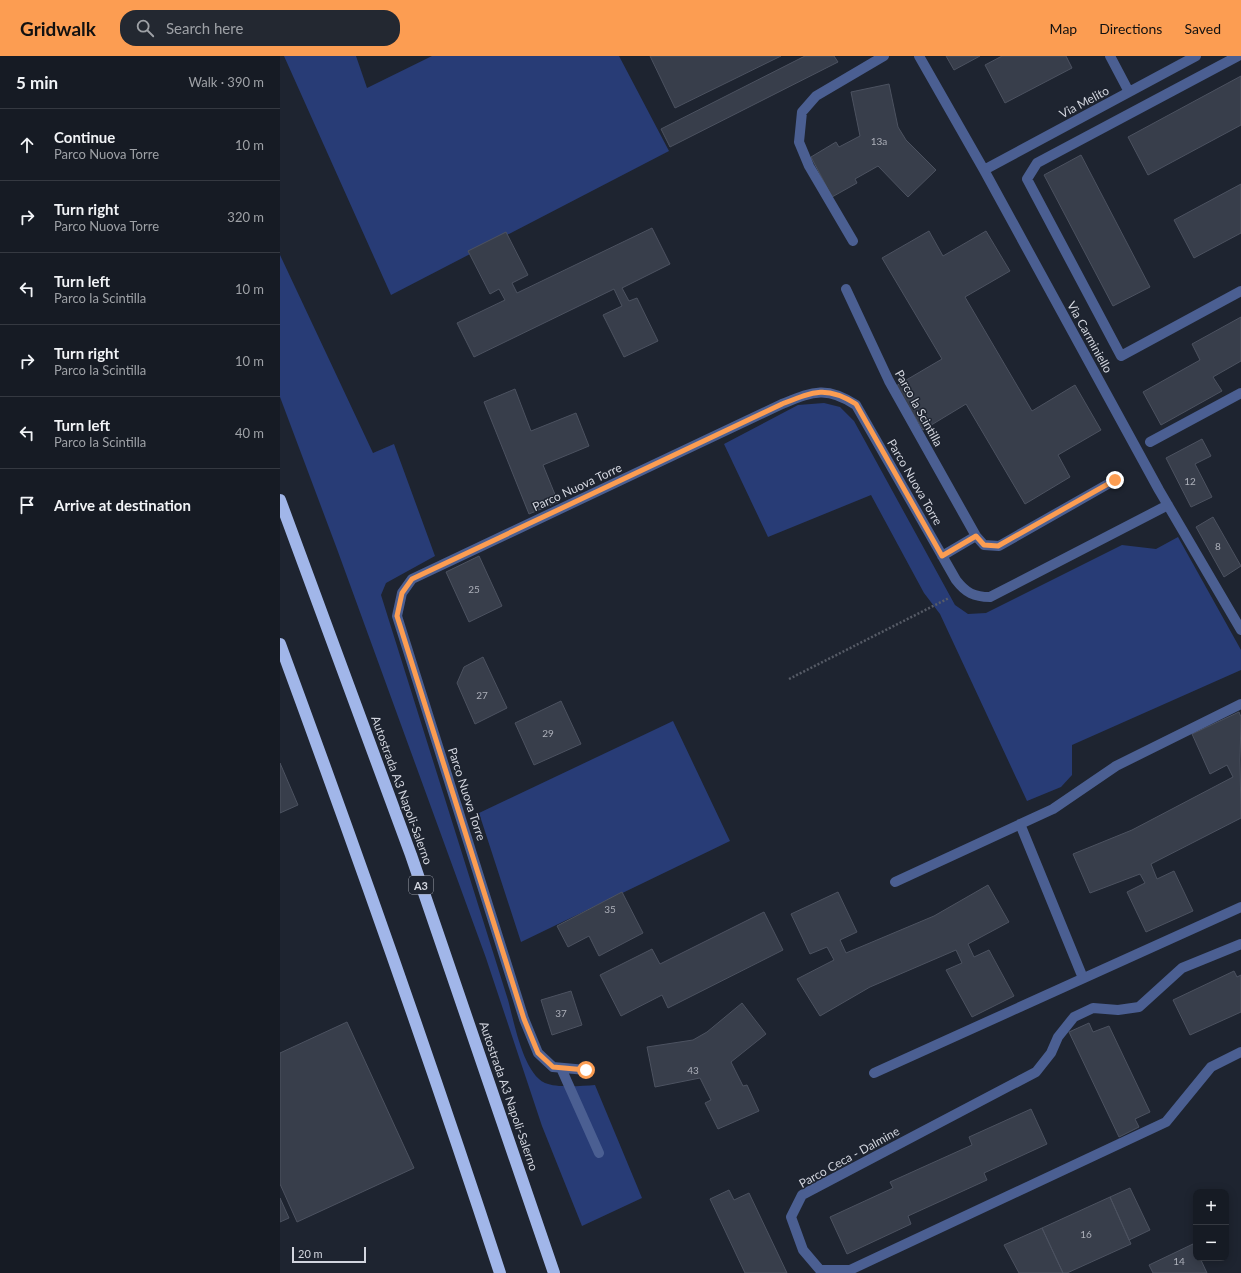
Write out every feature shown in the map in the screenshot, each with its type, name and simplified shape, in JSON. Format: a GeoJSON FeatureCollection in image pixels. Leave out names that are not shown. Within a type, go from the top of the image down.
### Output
{"type":"FeatureCollection","features":[{"type":"Feature","properties":{"kind":"highway","name":"Autostrada A3 Napoli-Salerno"},"geometry":{"type":"LineString","coordinates":[[280,500],[411,855],[554,1273]]}},
{"type":"Feature","properties":{"kind":"highway"},"geometry":{"type":"LineString","coordinates":[[280,644],[368,883],[458,1142],[500,1273]]}},
{"type":"Feature","properties":{"kind":"street"},"geometry":{"type":"LineString","coordinates":[[853,241],[809,166],[799,142],[802,112],[816,96],[884,56]]}},
{"type":"Feature","properties":{"kind":"street","name":"Via Carminiello"},"geometry":{"type":"LineString","coordinates":[[919,56],[984,170],[1168,505],[1241,630]]}},
{"type":"Feature","properties":{"kind":"street"},"geometry":{"type":"LineString","coordinates":[[1110,56],[1129,92]]}},
{"type":"Feature","properties":{"kind":"street","name":"Via Melito"},"geometry":{"type":"LineString","coordinates":[[984,170],[1196,56]]}},
{"type":"Feature","properties":{"kind":"street"},"geometry":{"type":"LineString","coordinates":[[1238,56],[1037,163],[1027,178],[1121,356],[1241,292]]}},
{"type":"Feature","properties":{"kind":"street","name":"Parco la Scintilla"},"geometry":{"type":"LineString","coordinates":[[846,289],[888,381],[976,536],[984,545],[998,546],[1115,480]]}},
{"type":"Feature","properties":{"kind":"street","name":"Parco Nuova Torre"},"geometry":{"type":"LineString","coordinates":[[586,1070],[553,1067],[538,1053],[524,1019],[397,616],[402,593],[412,579],[782,404],[812,392],[841,395],[856,404],[942,556],[963,589]]}},
{"type":"Feature","properties":{"kind":"street"},"geometry":{"type":"LineString","coordinates":[[1150,442],[1241,393]]}},
{"type":"Feature","properties":{"kind":"street"},"geometry":{"type":"LineString","coordinates":[[963,589],[975,597],[990,597],[1168,505]]}},
{"type":"Feature","properties":{"kind":"street"},"geometry":{"type":"LineString","coordinates":[[942,556],[976,536]]}},
{"type":"Feature","properties":{"kind":"street"},"geometry":{"type":"LineString","coordinates":[[895,882],[1053,809],[1116,766],[1241,704]]}},
{"type":"Feature","properties":{"kind":"street"},"geometry":{"type":"LineString","coordinates":[[1020,824],[1083,978]]}},
{"type":"Feature","properties":{"kind":"street"},"geometry":{"type":"LineString","coordinates":[[874,1073],[1241,907]]}},
{"type":"Feature","properties":{"kind":"street","name":"Parco Ceca - Dalmine"},"geometry":{"type":"LineString","coordinates":[[1241,944],[1182,968],[1139,1007],[1118,1010],[1093,1008],[1074,1017],[1058,1037],[1051,1053],[1036,1072],[802,1195],[791,1217],[803,1250],[820,1270],[850,1270],[1166,1122],[1211,1067],[1241,1052]]}},
{"type":"Feature","properties":{"kind":"street"},"geometry":{"type":"LineString","coordinates":[[562,1068],[599,1153]]}},
{"type":"Feature","properties":{"kind":"path"},"geometry":{"type":"LineString","coordinates":[[789,679],[943,602],[963,589]]}},
{"type":"Feature","properties":{"kind":"shaded area"},"geometry":{"type":"Polygon","coordinates":[[[284,56],[356,56],[367,88],[432,56],[619,56],[669,151],[391,295],[284,56]]]}},
{"type":"Feature","properties":{"kind":"shaded area"},"geometry":{"type":"Polygon","coordinates":[[[280,255],[373,453],[394,444],[435,556],[386,583],[381,595],[508,1000],[520,1046],[531,1069],[537,1077],[545,1083],[562,1086],[595,1085],[642,1198],[582,1226],[542,1126],[486,958],[280,397],[280,255]]]}},
{"type":"Feature","properties":{"kind":"shaded area"},"geometry":{"type":"Polygon","coordinates":[[[824,403],[840,407],[854,421],[955,605],[968,614],[986,613],[1122,545],[1156,549],[1178,537],[1241,650],[1241,670],[1072,745],[1072,775],[1061,787],[1027,801],[940,614],[924,593],[871,495],[768,537],[724,444],[798,405],[824,403]]]}},
{"type":"Feature","properties":{"kind":"shaded area"},"geometry":{"type":"Polygon","coordinates":[[[673,721],[730,841],[521,942],[479,813],[673,721]]]}},
{"type":"Feature","properties":{"kind":"building"},"geometry":{"type":"Polygon","coordinates":[[[650,56],[781,56],[675,108],[650,56]]]}},
{"type":"Feature","properties":{"kind":"building"},"geometry":{"type":"Polygon","coordinates":[[[805,56],[834,56],[838,62],[670,147],[661,129],[805,56]]]}},
{"type":"Feature","properties":{"kind":"building"},"geometry":{"type":"Polygon","coordinates":[[[946,56],[980,56],[954,70],[946,56]]]}},
{"type":"Feature","properties":{"kind":"building"},"geometry":{"type":"Polygon","coordinates":[[[1002,56],[1066,56],[1072,68],[1005,103],[985,65],[1002,56]]]}},
{"type":"Feature","properties":{"kind":"building"},"geometry":{"type":"Polygon","coordinates":[[[1241,76],[1241,125],[1148,175],[1128,137],[1241,76]]]}},
{"type":"Feature","properties":{"kind":"building"},"geometry":{"type":"Polygon","coordinates":[[[889,84],[898,127],[906,140],[936,170],[908,197],[878,166],[855,179],[857,183],[832,197],[811,157],[836,142],[839,147],[860,136],[851,92],[889,84]]]}},
{"type":"Feature","properties":{"kind":"building"},"geometry":{"type":"Polygon","coordinates":[[[1081,155],[1150,287],[1113,306],[1044,175],[1081,155]]]}},
{"type":"Feature","properties":{"kind":"building"},"geometry":{"type":"Polygon","coordinates":[[[1241,184],[1241,233],[1194,258],[1174,220],[1241,184]]]}},
{"type":"Feature","properties":{"kind":"building"},"geometry":{"type":"Polygon","coordinates":[[[652,228],[670,264],[622,288],[629,301],[637,298],[658,341],[624,357],[603,315],[622,306],[614,289],[474,357],[457,323],[505,300],[499,289],[490,294],[468,251],[506,232],[528,275],[512,283],[517,293],[652,228]]]}},
{"type":"Feature","properties":{"kind":"building"},"geometry":{"type":"Polygon","coordinates":[[[929,231],[943,256],[986,231],[1010,271],[965,297],[1032,411],[1075,385],[1101,430],[1058,455],[1070,477],[1025,504],[966,404],[923,430],[896,386],[942,359],[882,258],[929,231]]]}},
{"type":"Feature","properties":{"kind":"building"},"geometry":{"type":"Polygon","coordinates":[[[1241,317],[1241,361],[1213,377],[1222,391],[1161,425],[1143,392],[1200,360],[1192,344],[1241,317]]]}},
{"type":"Feature","properties":{"kind":"building"},"geometry":{"type":"Polygon","coordinates":[[[515,389],[531,431],[576,413],[589,446],[543,465],[558,502],[529,514],[484,402],[515,389]]]}},
{"type":"Feature","properties":{"kind":"building"},"geometry":{"type":"Polygon","coordinates":[[[1202,439],[1211,456],[1195,464],[1212,497],[1191,507],[1166,458],[1202,439]]]}},
{"type":"Feature","properties":{"kind":"building"},"geometry":{"type":"Polygon","coordinates":[[[1213,517],[1241,566],[1224,577],[1196,527],[1213,517]]]}},
{"type":"Feature","properties":{"kind":"building"},"geometry":{"type":"Polygon","coordinates":[[[479,556],[502,606],[469,622],[446,572],[479,556]]]}},
{"type":"Feature","properties":{"kind":"building"},"geometry":{"type":"Polygon","coordinates":[[[483,657],[507,708],[475,724],[457,683],[464,667],[483,657]]]}},
{"type":"Feature","properties":{"kind":"building"},"geometry":{"type":"Polygon","coordinates":[[[561,701],[581,744],[534,765],[515,723],[561,701]]]}},
{"type":"Feature","properties":{"kind":"building"},"geometry":{"type":"Polygon","coordinates":[[[1239,712],[1241,717],[1241,818],[1151,864],[1157,879],[1174,871],[1193,911],[1146,932],[1127,892],[1145,883],[1140,874],[1090,893],[1073,854],[1132,830],[1233,777],[1227,765],[1210,774],[1192,734],[1239,712]]]}},
{"type":"Feature","properties":{"kind":"building"},"geometry":{"type":"Polygon","coordinates":[[[280,763],[298,805],[280,813],[280,763]]]}},
{"type":"Feature","properties":{"kind":"building"},"geometry":{"type":"Polygon","coordinates":[[[988,885],[1009,922],[968,944],[974,957],[989,950],[1014,996],[972,1017],[946,970],[962,963],[956,950],[870,987],[820,1016],[797,979],[834,960],[827,947],[810,954],[791,914],[838,892],[857,932],[840,940],[846,953],[934,916],[988,885]]]}},
{"type":"Feature","properties":{"kind":"building"},"geometry":{"type":"Polygon","coordinates":[[[622,892],[643,933],[599,956],[589,936],[568,947],[557,926],[622,892]]]}},
{"type":"Feature","properties":{"kind":"building"},"geometry":{"type":"Polygon","coordinates":[[[764,912],[783,950],[668,1008],[662,995],[621,1016],[600,975],[652,949],[660,964],[764,912]]]}},
{"type":"Feature","properties":{"kind":"building"},"geometry":{"type":"Polygon","coordinates":[[[1234,971],[1237,977],[1241,975],[1241,1012],[1190,1035],[1173,1000],[1234,971]]]}},
{"type":"Feature","properties":{"kind":"building"},"geometry":{"type":"Polygon","coordinates":[[[571,991],[582,1025],[552,1035],[541,1000],[571,991]]]}},
{"type":"Feature","properties":{"kind":"building"},"geometry":{"type":"Polygon","coordinates":[[[742,1003],[766,1034],[731,1062],[743,1086],[747,1085],[759,1111],[718,1129],[705,1103],[711,1100],[700,1078],[655,1087],[647,1047],[693,1040],[707,1032],[742,1003]]]}},
{"type":"Feature","properties":{"kind":"building"},"geometry":{"type":"Polygon","coordinates":[[[347,1022],[414,1168],[297,1222],[280,1184],[280,1053],[347,1022]]]}},
{"type":"Feature","properties":{"kind":"building"},"geometry":{"type":"Polygon","coordinates":[[[1089,1023],[1093,1032],[1109,1026],[1150,1112],[1135,1119],[1139,1127],[1119,1137],[1069,1032],[1089,1023]]]}},
{"type":"Feature","properties":{"kind":"building"},"geometry":{"type":"Polygon","coordinates":[[[1031,1109],[1047,1144],[984,1173],[987,1180],[908,1216],[911,1224],[847,1254],[830,1217],[893,1188],[890,1182],[972,1145],[969,1137],[1031,1109]]]}},
{"type":"Feature","properties":{"kind":"building"},"geometry":{"type":"Polygon","coordinates":[[[1130,1188],[1150,1230],[1129,1240],[1110,1197],[1130,1188]]]}},
{"type":"Feature","properties":{"kind":"building"},"geometry":{"type":"Polygon","coordinates":[[[729,1190],[734,1200],[749,1193],[787,1273],[745,1273],[710,1199],[729,1190]]]}},
{"type":"Feature","properties":{"kind":"building"},"geometry":{"type":"Polygon","coordinates":[[[1110,1197],[1131,1244],[1067,1273],[1063,1273],[1042,1228],[1110,1197]]]}},
{"type":"Feature","properties":{"kind":"building"},"geometry":{"type":"Polygon","coordinates":[[[280,1198],[289,1218],[280,1222],[280,1198]]]}},
{"type":"Feature","properties":{"kind":"building"},"geometry":{"type":"Polygon","coordinates":[[[1042,1228],[1063,1273],[1019,1273],[1004,1245],[1042,1228]]]}},
{"type":"Feature","properties":{"kind":"building"},"geometry":{"type":"Polygon","coordinates":[[[1193,1244],[1193,1261],[1201,1261],[1207,1273],[1153,1273],[1149,1265],[1193,1244]]]}},
{"type":"Feature","properties":{"kind":"route"},"geometry":{"type":"LineString","coordinates":[[586,1070],[553,1067],[538,1053],[524,1019],[397,616],[402,593],[412,579],[782,404],[812,392],[841,395],[856,404],[942,556],[976,536],[984,545],[998,546],[1115,480]]}}]}
